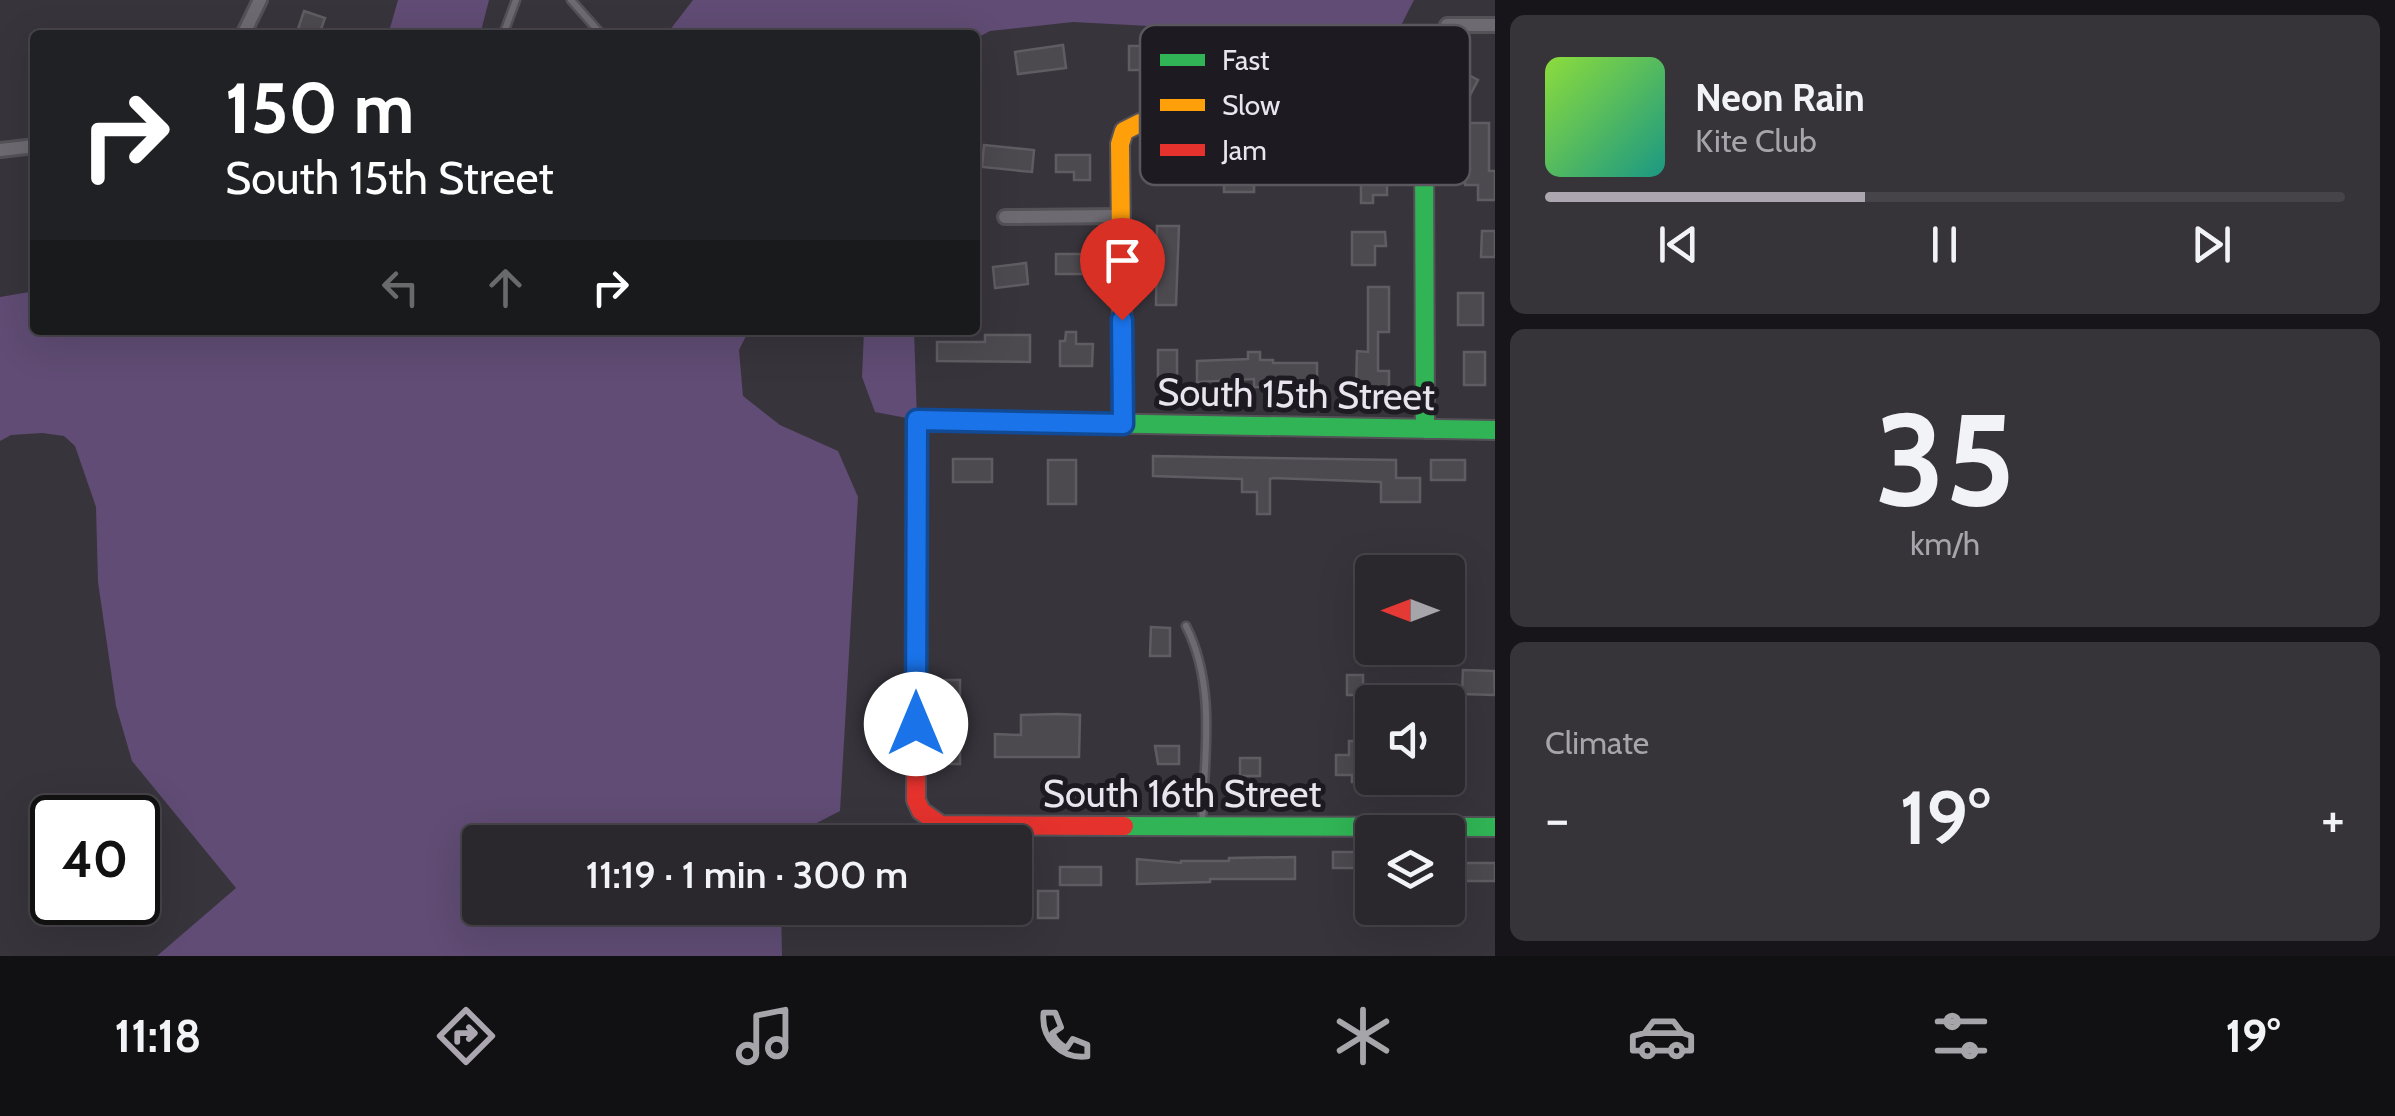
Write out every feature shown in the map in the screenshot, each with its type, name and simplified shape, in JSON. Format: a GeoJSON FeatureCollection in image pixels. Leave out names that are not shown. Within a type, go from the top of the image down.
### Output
{"type":"FeatureCollection","features":[{"type":"Feature","properties":{"kind":"street"},"geometry":{"type":"LineString","coordinates":[[245,30],[260,0]]}},
{"type":"Feature","properties":{"kind":"street"},"geometry":{"type":"LineString","coordinates":[[1446,24],[1495,25]]}},
{"type":"Feature","properties":{"kind":"street"},"geometry":{"type":"LineString","coordinates":[[1123,424],[1120,144],[1124,131],[1140,123]]}},
{"type":"Feature","properties":{"kind":"street"},"geometry":{"type":"LineString","coordinates":[[0,150],[30,147]]}},
{"type":"Feature","properties":{"kind":"street"},"geometry":{"type":"LineString","coordinates":[[1424,185],[1425,428]]}},
{"type":"Feature","properties":{"kind":"street"},"geometry":{"type":"LineString","coordinates":[[1005,217],[1122,216]]}},
{"type":"Feature","properties":{"kind":"street","name":"South 15th Street"},"geometry":{"type":"LineString","coordinates":[[930,820],[916,800],[917,420],[1495,430]]}},
{"type":"Feature","properties":{"kind":"street","name":"South 16th Street"},"geometry":{"type":"LineString","coordinates":[[930,820],[942,825],[1495,827]]}},
{"type":"Feature","properties":{"kind":"lane"},"geometry":{"type":"LineString","coordinates":[[505,30],[516,0]]}},
{"type":"Feature","properties":{"kind":"lane"},"geometry":{"type":"LineString","coordinates":[[571,0],[598,30]]}},
{"type":"Feature","properties":{"kind":"lane"},"geometry":{"type":"LineString","coordinates":[[1186,626],[1197,648],[1204,682],[1202,826]]}},
{"type":"Feature","properties":{"kind":"shaded area"},"geometry":{"type":"Polygon","coordinates":[[[398,0],[489,0],[481,30],[389,30],[398,0]]]}},
{"type":"Feature","properties":{"kind":"shaded area"},"geometry":{"type":"Polygon","coordinates":[[[693,0],[1414,0],[1401,25],[1073,22],[990,31],[980,36],[980,30],[670,30],[693,0]]]}},
{"type":"Feature","properties":{"kind":"shaded area"},"geometry":{"type":"Polygon","coordinates":[[[30,292],[30,335],[746,335],[739,350],[743,396],[780,425],[838,451],[858,497],[840,811],[813,825],[462,825],[462,925],[781,925],[782,956],[157,956],[236,888],[132,761],[116,706],[98,582],[96,507],[75,446],[64,436],[42,433],[11,435],[0,441],[0,297],[30,292]]]}},
{"type":"Feature","properties":{"kind":"shaded area"},"geometry":{"type":"Polygon","coordinates":[[[864,335],[914,335],[917,420],[875,412],[862,377],[864,335]]]}},
{"type":"Feature","properties":{"kind":"building"},"geometry":{"type":"Polygon","coordinates":[[[304,11],[325,18],[321,30],[298,30],[304,11]]]}},
{"type":"Feature","properties":{"kind":"building"},"geometry":{"type":"Polygon","coordinates":[[[1063,45],[1066,68],[1018,74],[1015,52],[1063,45]]]}},
{"type":"Feature","properties":{"kind":"building"},"geometry":{"type":"Polygon","coordinates":[[[1129,46],[1140,46],[1140,70],[1129,70],[1129,46]]]}},
{"type":"Feature","properties":{"kind":"building"},"geometry":{"type":"Polygon","coordinates":[[[1470,76],[1478,80],[1470,95],[1470,76]]]}},
{"type":"Feature","properties":{"kind":"building"},"geometry":{"type":"Polygon","coordinates":[[[1470,123],[1489,123],[1489,171],[1495,171],[1495,200],[1478,200],[1478,185],[1470,185],[1470,123]]]}},
{"type":"Feature","properties":{"kind":"building"},"geometry":{"type":"Polygon","coordinates":[[[984,145],[1034,150],[1032,172],[982,167],[984,145]]]}},
{"type":"Feature","properties":{"kind":"building"},"geometry":{"type":"Polygon","coordinates":[[[1056,155],[1090,155],[1090,180],[1074,180],[1074,172],[1056,172],[1056,155]]]}},
{"type":"Feature","properties":{"kind":"building"},"geometry":{"type":"Polygon","coordinates":[[[1224,185],[1254,185],[1254,192],[1224,192],[1224,185]]]}},
{"type":"Feature","properties":{"kind":"building"},"geometry":{"type":"Polygon","coordinates":[[[1361,185],[1387,185],[1387,195],[1373,195],[1373,203],[1361,203],[1361,185]]]}},
{"type":"Feature","properties":{"kind":"building"},"geometry":{"type":"Polygon","coordinates":[[[1157,226],[1179,226],[1176,305],[1156,305],[1157,226]]]}},
{"type":"Feature","properties":{"kind":"building"},"geometry":{"type":"Polygon","coordinates":[[[1482,231],[1495,231],[1495,257],[1481,257],[1482,231]]]}},
{"type":"Feature","properties":{"kind":"building"},"geometry":{"type":"Polygon","coordinates":[[[1352,232],[1385,232],[1386,246],[1375,246],[1375,265],[1352,265],[1352,232]]]}},
{"type":"Feature","properties":{"kind":"building"},"geometry":{"type":"Polygon","coordinates":[[[1056,254],[1092,254],[1092,274],[1056,274],[1056,254]]]}},
{"type":"Feature","properties":{"kind":"building"},"geometry":{"type":"Polygon","coordinates":[[[1026,263],[1028,284],[995,288],[993,267],[1026,263]]]}},
{"type":"Feature","properties":{"kind":"building"},"geometry":{"type":"Polygon","coordinates":[[[1368,287],[1389,287],[1389,332],[1378,332],[1378,371],[1389,371],[1389,391],[1356,390],[1357,351],[1368,352],[1368,287]]]}},
{"type":"Feature","properties":{"kind":"building"},"geometry":{"type":"Polygon","coordinates":[[[1458,293],[1483,293],[1483,325],[1458,325],[1458,293]]]}},
{"type":"Feature","properties":{"kind":"building"},"geometry":{"type":"Polygon","coordinates":[[[1066,332],[1076,332],[1076,344],[1093,344],[1092,366],[1060,366],[1060,341],[1065,341],[1066,332]]]}},
{"type":"Feature","properties":{"kind":"building"},"geometry":{"type":"Polygon","coordinates":[[[985,335],[1030,335],[1030,362],[937,361],[937,342],[985,342],[985,335]]]}},
{"type":"Feature","properties":{"kind":"building"},"geometry":{"type":"Polygon","coordinates":[[[1158,350],[1177,350],[1177,385],[1158,385],[1158,350]]]}},
{"type":"Feature","properties":{"kind":"building"},"geometry":{"type":"Polygon","coordinates":[[[1248,352],[1260,352],[1260,360],[1273,363],[1317,363],[1317,383],[1254,387],[1254,379],[1197,382],[1197,361],[1248,359],[1248,352]]]}},
{"type":"Feature","properties":{"kind":"building"},"geometry":{"type":"Polygon","coordinates":[[[1464,352],[1485,352],[1485,385],[1464,385],[1464,352]]]}},
{"type":"Feature","properties":{"kind":"building"},"geometry":{"type":"Polygon","coordinates":[[[1153,456],[1396,460],[1396,478],[1420,478],[1420,502],[1381,502],[1381,482],[1273,478],[1270,514],[1257,514],[1257,492],[1242,492],[1242,479],[1153,476],[1153,456]]]}},
{"type":"Feature","properties":{"kind":"building"},"geometry":{"type":"Polygon","coordinates":[[[953,459],[992,459],[992,482],[953,482],[953,459]]]}},
{"type":"Feature","properties":{"kind":"building"},"geometry":{"type":"Polygon","coordinates":[[[1048,460],[1076,460],[1076,504],[1048,504],[1048,460]]]}},
{"type":"Feature","properties":{"kind":"building"},"geometry":{"type":"Polygon","coordinates":[[[1431,460],[1465,460],[1465,480],[1431,480],[1431,460]]]}},
{"type":"Feature","properties":{"kind":"building"},"geometry":{"type":"Polygon","coordinates":[[[1151,627],[1170,628],[1170,656],[1150,656],[1151,627]]]}},
{"type":"Feature","properties":{"kind":"building"},"geometry":{"type":"Polygon","coordinates":[[[1463,670],[1494,671],[1495,695],[1465,694],[1463,670]]]}},
{"type":"Feature","properties":{"kind":"building"},"geometry":{"type":"Polygon","coordinates":[[[1347,675],[1363,675],[1363,685],[1355,685],[1355,695],[1347,695],[1347,675]]]}},
{"type":"Feature","properties":{"kind":"building"},"geometry":{"type":"Polygon","coordinates":[[[944,680],[960,680],[960,701],[944,701],[944,680]]]}},
{"type":"Feature","properties":{"kind":"building"},"geometry":{"type":"Polygon","coordinates":[[[1021,715],[1080,715],[1079,757],[995,757],[995,734],[1021,735],[1021,715]]]}},
{"type":"Feature","properties":{"kind":"building"},"geometry":{"type":"Polygon","coordinates":[[[938,738],[960,738],[960,764],[938,764],[938,738]]]}},
{"type":"Feature","properties":{"kind":"building"},"geometry":{"type":"Polygon","coordinates":[[[1349,741],[1355,741],[1355,782],[1352,775],[1336,775],[1336,755],[1349,755],[1349,741]]]}},
{"type":"Feature","properties":{"kind":"building"},"geometry":{"type":"Polygon","coordinates":[[[1155,746],[1179,746],[1179,764],[1158,764],[1155,746]]]}},
{"type":"Feature","properties":{"kind":"building"},"geometry":{"type":"Polygon","coordinates":[[[1240,758],[1260,758],[1260,776],[1240,776],[1240,758]]]}},
{"type":"Feature","properties":{"kind":"building"},"geometry":{"type":"Polygon","coordinates":[[[1333,852],[1355,852],[1355,868],[1333,868],[1333,852]]]}},
{"type":"Feature","properties":{"kind":"building"},"geometry":{"type":"Polygon","coordinates":[[[1295,857],[1295,879],[1137,884],[1137,859],[1181,863],[1295,857]]]}},
{"type":"Feature","properties":{"kind":"building"},"geometry":{"type":"Polygon","coordinates":[[[1465,863],[1495,863],[1495,881],[1465,881],[1465,863]]]}},
{"type":"Feature","properties":{"kind":"building"},"geometry":{"type":"Polygon","coordinates":[[[1060,867],[1101,867],[1101,885],[1060,885],[1060,867]]]}},
{"type":"Feature","properties":{"kind":"building"},"geometry":{"type":"Polygon","coordinates":[[[1038,891],[1058,891],[1058,918],[1038,918],[1038,891]]]}},
{"type":"Feature","properties":{"kind":"traffic: fast"},"geometry":{"type":"LineString","coordinates":[[1424,185],[1425,429]]}},
{"type":"Feature","properties":{"kind":"traffic: fast"},"geometry":{"type":"LineString","coordinates":[[917,463],[917,420],[1495,430]]}},
{"type":"Feature","properties":{"kind":"traffic: fast"},"geometry":{"type":"LineString","coordinates":[[1124,826],[1495,827]]}},
{"type":"Feature","properties":{"kind":"traffic: slow"},"geometry":{"type":"LineString","coordinates":[[1123,423],[1120,144],[1124,131],[1140,123]]}},
{"type":"Feature","properties":{"kind":"traffic: jam"},"geometry":{"type":"LineString","coordinates":[[917,463],[916,800],[921,811],[941,825],[1124,826]]}},
{"type":"Feature","properties":{"kind":"route"},"geometry":{"type":"LineString","coordinates":[[916,724],[917,420],[1123,424],[1122,320]]}}]}
